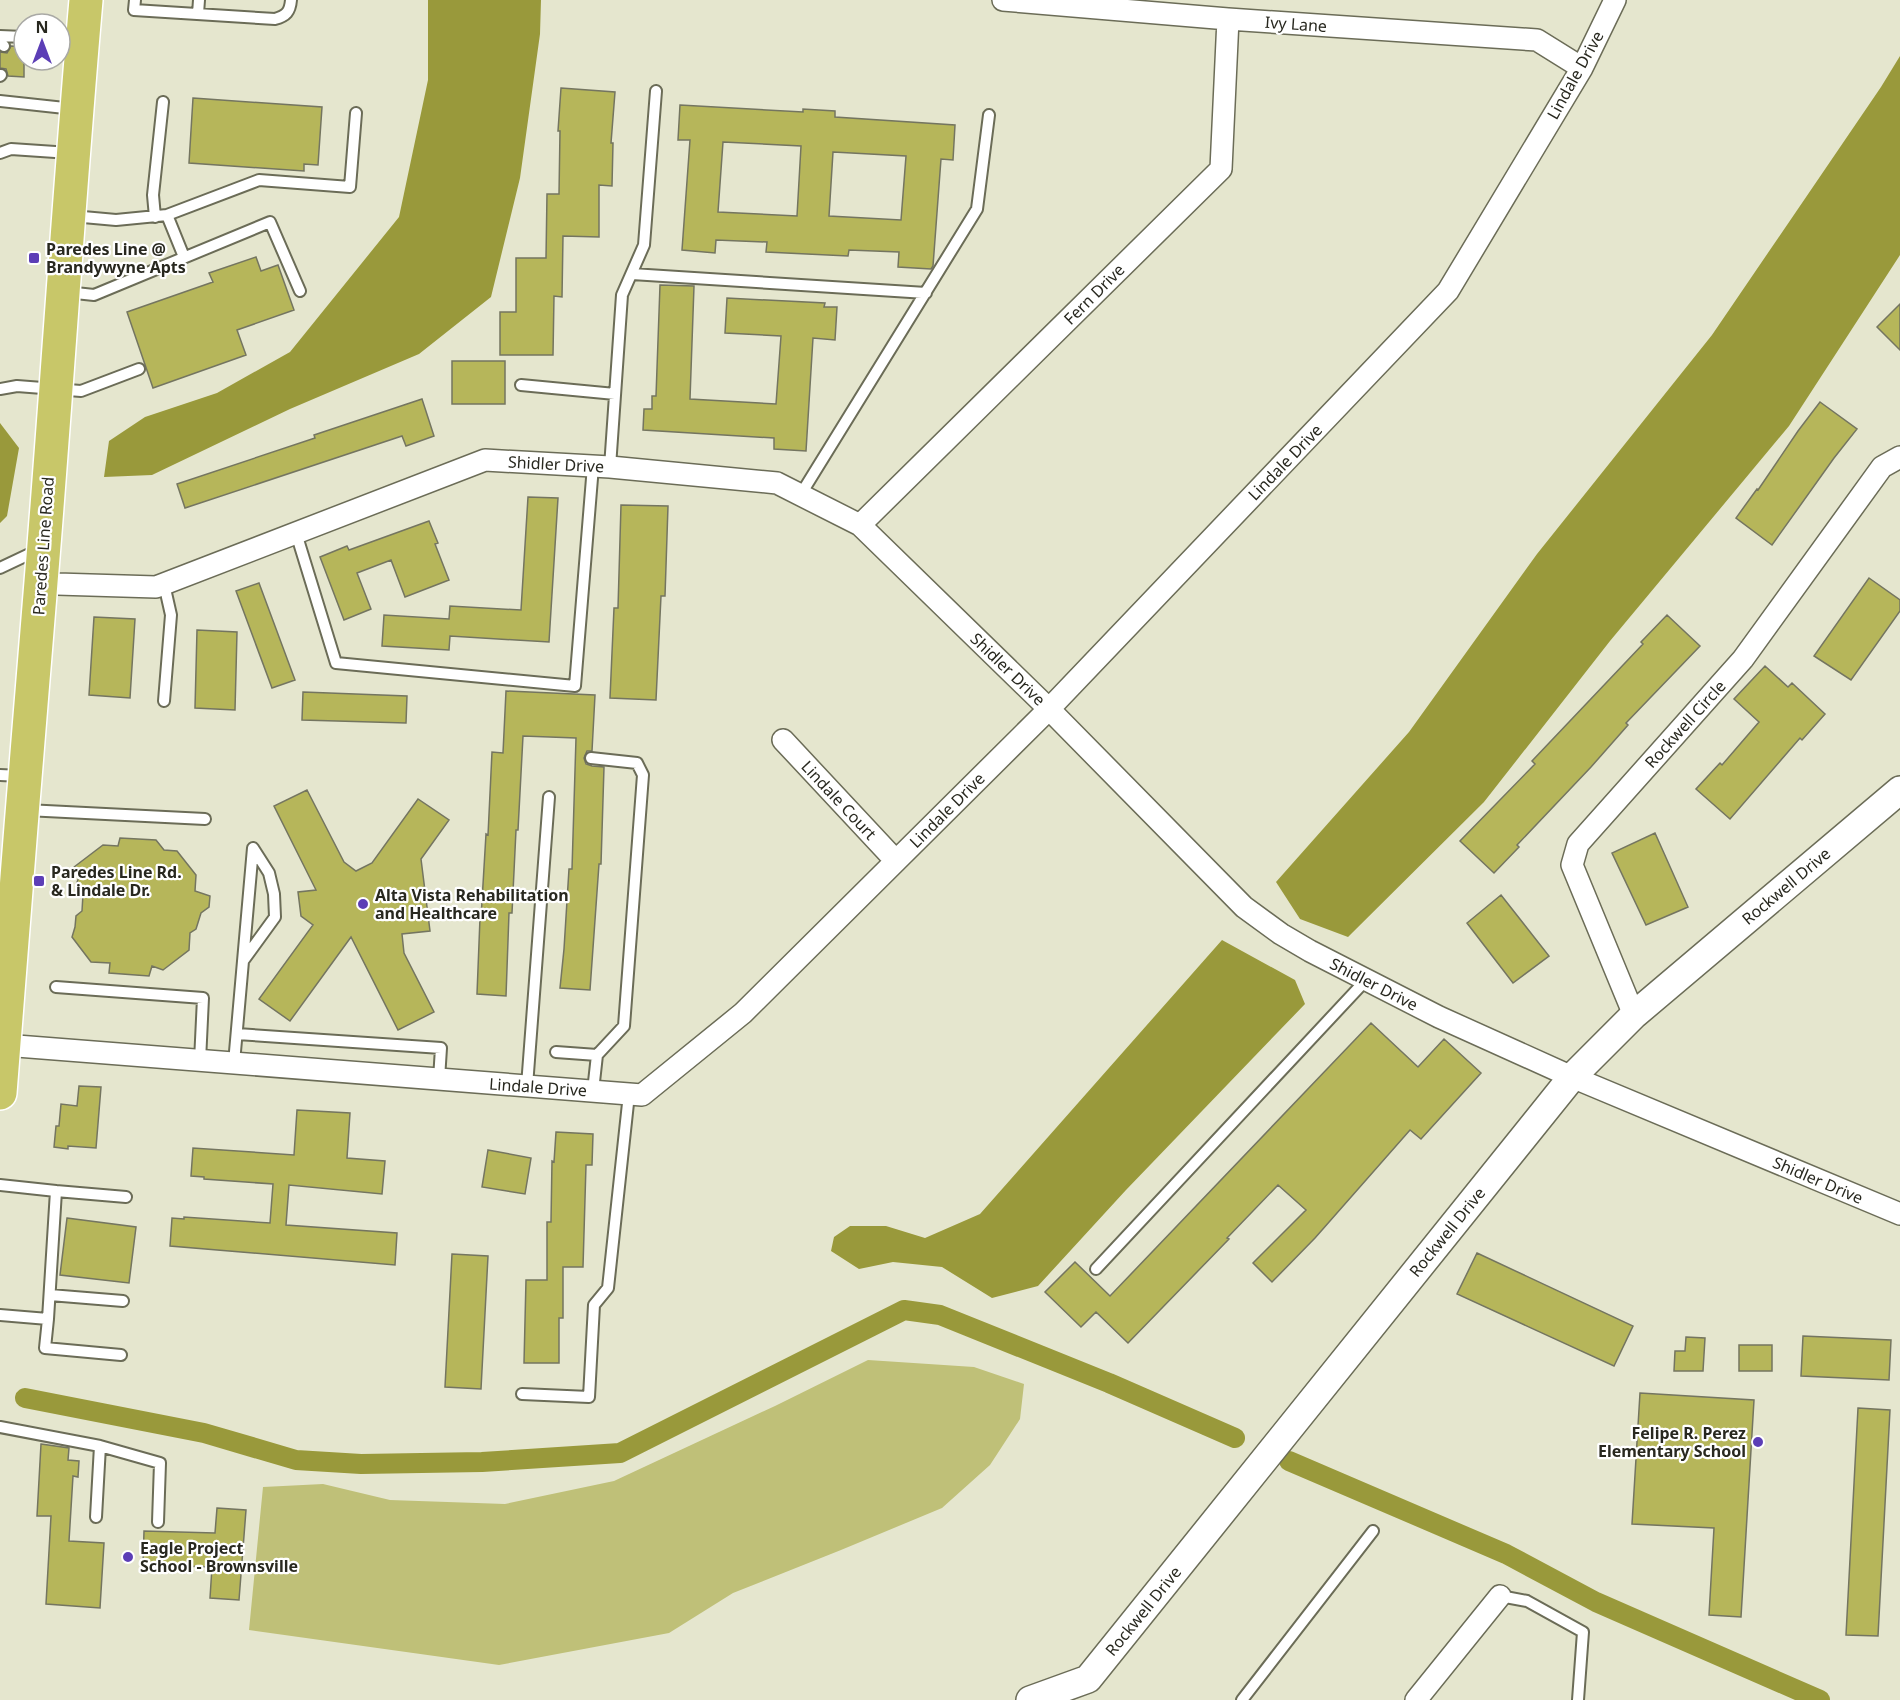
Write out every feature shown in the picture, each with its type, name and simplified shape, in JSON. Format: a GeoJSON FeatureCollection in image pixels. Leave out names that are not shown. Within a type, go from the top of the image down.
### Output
{"type":"FeatureCollection","features":[{"type":"Feature","properties":{"kind":"main road","name":"Paredes Line Road"},"geometry":{"type":"LineString","coordinates":[[72,37],[86,0]]}},
{"type":"Feature","properties":{"kind":"main road","name":"Paredes Line Road"},"geometry":{"type":"LineString","coordinates":[[0,1093],[22,809],[12,776],[41,582],[77,110],[72,52]]}},
{"type":"Feature","properties":{"kind":"street","name":"Ivy Lane"},"geometry":{"type":"LineString","coordinates":[[1003,0],[1228,20],[1538,40],[1582,68]]}},
{"type":"Feature","properties":{"kind":"street","name":"Lindale Drive"},"geometry":{"type":"LineString","coordinates":[[4,1045],[642,1095],[743,1013],[896,861],[1048,709],[1448,291],[1582,68],[1615,0]]}},
{"type":"Feature","properties":{"kind":"street","name":"Fern Drive"},"geometry":{"type":"LineString","coordinates":[[860,525],[1221,169],[1228,20]]}},
{"type":"Feature","properties":{"kind":"street","name":"Rockwell Circle"},"geometry":{"type":"LineString","coordinates":[[1634,1015],[1572,865],[1578,844],[1743,659],[1882,467],[1900,457]]}},
{"type":"Feature","properties":{"kind":"street","name":"Shidler Drive"},"geometry":{"type":"LineString","coordinates":[[41,582],[156,587],[485,460],[602,467],[777,483],[860,525],[1244,906],[1281,934],[1439,1017],[1572,1077],[1900,1214]]}},
{"type":"Feature","properties":{"kind":"street","name":"Lindale Court"},"geometry":{"type":"LineString","coordinates":[[783,740],[896,861]]}},
{"type":"Feature","properties":{"kind":"street","name":"Rockwell Drive"},"geometry":{"type":"LineString","coordinates":[[1030,1700],[1087,1689],[1572,1077],[1634,1015],[1900,789]]}},
{"type":"Feature","properties":{"kind":"street"},"geometry":{"type":"LineString","coordinates":[[1416,1700],[1500,1596]]}},
{"type":"Feature","properties":{"kind":"lane"},"geometry":{"type":"LineString","coordinates":[[135,0],[134,10],[275,19],[285,16],[291,8],[291,0]]}},
{"type":"Feature","properties":{"kind":"lane"},"geometry":{"type":"LineString","coordinates":[[198,14],[199,0]]}},
{"type":"Feature","properties":{"kind":"lane"},"geometry":{"type":"LineString","coordinates":[[296,533],[336,663],[575,686],[602,467],[615,394],[622,295],[644,245],[656,91]]}},
{"type":"Feature","properties":{"kind":"lane"},"geometry":{"type":"LineString","coordinates":[[0,101],[77,110]]}},
{"type":"Feature","properties":{"kind":"lane"},"geometry":{"type":"LineString","coordinates":[[155,217],[153,195],[163,102]]}},
{"type":"Feature","properties":{"kind":"lane"},"geometry":{"type":"LineString","coordinates":[[69,215],[116,220],[167,215],[259,180],[350,187],[356,113]]}},
{"type":"Feature","properties":{"kind":"lane"},"geometry":{"type":"LineString","coordinates":[[801,494],[977,208],[989,115]]}},
{"type":"Feature","properties":{"kind":"lane"},"geometry":{"type":"LineString","coordinates":[[0,153],[11,149],[73,154]]}},
{"type":"Feature","properties":{"kind":"lane"},"geometry":{"type":"LineString","coordinates":[[167,215],[184,257]]}},
{"type":"Feature","properties":{"kind":"lane"},"geometry":{"type":"LineString","coordinates":[[63,292],[94,295],[270,222],[300,291]]}},
{"type":"Feature","properties":{"kind":"lane"},"geometry":{"type":"LineString","coordinates":[[632,274],[926,293]]}},
{"type":"Feature","properties":{"kind":"lane"},"geometry":{"type":"LineString","coordinates":[[0,389],[17,386],[81,391],[139,369]]}},
{"type":"Feature","properties":{"kind":"lane"},"geometry":{"type":"LineString","coordinates":[[521,385],[615,394]]}},
{"type":"Feature","properties":{"kind":"lane"},"geometry":{"type":"LineString","coordinates":[[0,568],[43,547]]}},
{"type":"Feature","properties":{"kind":"lane"},"geometry":{"type":"LineString","coordinates":[[164,584],[171,615],[164,701]]}},
{"type":"Feature","properties":{"kind":"lane"},"geometry":{"type":"LineString","coordinates":[[591,758],[637,763],[643,775],[624,1026],[597,1055],[593,1091]]}},
{"type":"Feature","properties":{"kind":"lane"},"geometry":{"type":"LineString","coordinates":[[527,1086],[549,797]]}},
{"type":"Feature","properties":{"kind":"lane"},"geometry":{"type":"LineString","coordinates":[[22,809],[205,819]]}},
{"type":"Feature","properties":{"kind":"lane"},"geometry":{"type":"LineString","coordinates":[[234,1063],[237,1034],[243,961],[253,848],[269,873],[274,894],[275,917],[243,961]]}},
{"type":"Feature","properties":{"kind":"lane"},"geometry":{"type":"LineString","coordinates":[[1096,1269],[1366,980]]}},
{"type":"Feature","properties":{"kind":"lane"},"geometry":{"type":"LineString","coordinates":[[56,987],[203,998],[200,1061]]}},
{"type":"Feature","properties":{"kind":"lane"},"geometry":{"type":"LineString","coordinates":[[237,1034],[441,1048],[440,1079]]}},
{"type":"Feature","properties":{"kind":"lane"},"geometry":{"type":"LineString","coordinates":[[556,1052],[597,1055]]}},
{"type":"Feature","properties":{"kind":"lane"},"geometry":{"type":"LineString","coordinates":[[522,1394],[589,1397],[594,1305],[608,1288],[629,1094]]}},
{"type":"Feature","properties":{"kind":"lane"},"geometry":{"type":"LineString","coordinates":[[0,1185],[126,1197]]}},
{"type":"Feature","properties":{"kind":"lane"},"geometry":{"type":"LineString","coordinates":[[56,1191],[45,1348],[121,1355]]}},
{"type":"Feature","properties":{"kind":"lane"},"geometry":{"type":"LineString","coordinates":[[50,1295],[123,1301]]}},
{"type":"Feature","properties":{"kind":"lane"},"geometry":{"type":"LineString","coordinates":[[0,1315],[48,1319]]}},
{"type":"Feature","properties":{"kind":"lane"},"geometry":{"type":"LineString","coordinates":[[0,1427],[100,1446],[160,1463],[158,1522]]}},
{"type":"Feature","properties":{"kind":"lane"},"geometry":{"type":"LineString","coordinates":[[96,1517],[100,1446]]}},
{"type":"Feature","properties":{"kind":"lane"},"geometry":{"type":"LineString","coordinates":[[1242,1700],[1373,1532]]}},
{"type":"Feature","properties":{"kind":"lane"},"geometry":{"type":"LineString","coordinates":[[1500,1596],[1527,1601],[1583,1632],[1578,1700]]}},
{"type":"Feature","properties":{"kind":"green space"},"geometry":{"type":"Polygon","coordinates":[[[868,1360],[974,1367],[1024,1384],[1020,1419],[990,1465],[942,1508],[733,1593],[669,1633],[499,1665],[249,1630],[263,1487],[323,1484],[390,1500],[505,1504],[614,1481],[868,1360]]]}},
{"type":"Feature","properties":{"kind":"shaded area"},"geometry":{"type":"Polygon","coordinates":[[[428,0],[541,0],[540,34],[520,178],[491,297],[419,354],[290,409],[152,475],[104,477],[109,441],[145,417],[217,393],[290,352],[399,217],[428,80],[428,0]]]}},
{"type":"Feature","properties":{"kind":"shaded area"},"geometry":{"type":"Polygon","coordinates":[[[1900,56],[1900,255],[1789,426],[1610,641],[1484,802],[1348,937],[1300,919],[1276,882],[1409,732],[1537,554],[1712,335],[1900,56]]]}},
{"type":"Feature","properties":{"kind":"shaded area"},"geometry":{"type":"Polygon","coordinates":[[[0,423],[19,448],[7,516],[0,523],[0,423]]]}},
{"type":"Feature","properties":{"kind":"shaded area"},"geometry":{"type":"Polygon","coordinates":[[[1222,940],[1295,980],[1305,1004],[1126,1190],[1038,1286],[992,1298],[942,1267],[893,1262],[859,1269],[831,1251],[834,1237],[850,1226],[886,1226],[925,1238],[980,1214],[1222,940]]]}},
{"type":"Feature","properties":{"kind":"building"},"geometry":{"type":"Polygon","coordinates":[[[12,46],[12,72],[24,72],[24,77],[8,76],[6,69],[0,68],[0,52],[7,53],[12,46]]]}},
{"type":"Feature","properties":{"kind":"building"},"geometry":{"type":"Polygon","coordinates":[[[561,88],[615,92],[611,143],[613,143],[612,186],[599,185],[599,237],[563,236],[562,297],[554,296],[553,355],[500,355],[500,312],[516,312],[516,258],[546,258],[547,194],[559,194],[560,131],[558,131],[561,88]]]}},
{"type":"Feature","properties":{"kind":"building"},"geometry":{"type":"Polygon","coordinates":[[[193,98],[322,107],[318,165],[304,164],[304,171],[189,163],[193,98]]]}},
{"type":"Feature","properties":{"kind":"building"},"geometry":{"type":"Polygon","coordinates":[[[680,105],[803,112],[803,109],[835,111],[835,117],[955,125],[953,160],[941,159],[933,266],[931,269],[898,267],[899,252],[849,250],[848,256],[766,252],[767,242],[716,240],[715,253],[682,250],[690,140],[678,140],[680,105]],[[723,142],[718,212],[797,216],[801,146],[723,142]],[[833,152],[829,216],[901,220],[906,156],[833,152]]]}},
{"type":"Feature","properties":{"kind":"building"},"geometry":{"type":"Polygon","coordinates":[[[256,257],[261,271],[278,265],[294,310],[237,330],[246,355],[153,388],[127,312],[213,282],[209,273],[256,257]]]}},
{"type":"Feature","properties":{"kind":"building"},"geometry":{"type":"Polygon","coordinates":[[[660,285],[694,286],[690,399],[776,404],[781,336],[725,333],[727,298],[825,303],[824,307],[837,307],[835,340],[813,338],[806,451],[774,449],[774,438],[643,430],[644,409],[652,409],[652,396],[656,396],[660,285]]]}},
{"type":"Feature","properties":{"kind":"building"},"geometry":{"type":"Polygon","coordinates":[[[1900,304],[1900,350],[1877,327],[1900,304]]]}},
{"type":"Feature","properties":{"kind":"building"},"geometry":{"type":"Polygon","coordinates":[[[452,361],[505,361],[505,404],[452,404],[452,361]]]}},
{"type":"Feature","properties":{"kind":"building"},"geometry":{"type":"Polygon","coordinates":[[[422,399],[434,436],[406,446],[402,436],[185,508],[177,484],[422,399]]]}},
{"type":"Feature","properties":{"kind":"building"},"geometry":{"type":"Polygon","coordinates":[[[1820,402],[1857,429],[1772,545],[1736,518],[1820,402]]]}},
{"type":"Feature","properties":{"kind":"building"},"geometry":{"type":"Polygon","coordinates":[[[528,497],[558,498],[549,642],[450,636],[449,650],[382,646],[384,615],[449,619],[450,606],[521,610],[528,497]]]}},
{"type":"Feature","properties":{"kind":"building"},"geometry":{"type":"Polygon","coordinates":[[[621,505],[668,506],[665,596],[661,596],[656,700],[610,698],[614,608],[618,608],[621,505]]]}},
{"type":"Feature","properties":{"kind":"building"},"geometry":{"type":"Polygon","coordinates":[[[429,521],[449,580],[405,597],[391,560],[357,573],[371,609],[344,620],[320,557],[347,546],[349,550],[429,521]]]}},
{"type":"Feature","properties":{"kind":"building"},"geometry":{"type":"Polygon","coordinates":[[[1869,578],[1900,600],[1900,611],[1851,680],[1814,656],[1869,578]]]}},
{"type":"Feature","properties":{"kind":"building"},"geometry":{"type":"Polygon","coordinates":[[[259,583],[295,680],[272,688],[236,591],[259,583]]]}},
{"type":"Feature","properties":{"kind":"building"},"geometry":{"type":"Polygon","coordinates":[[[1667,615],[1700,646],[1626,723],[1628,725],[1494,873],[1460,841],[1535,764],[1532,761],[1643,644],[1641,642],[1667,615]]]}},
{"type":"Feature","properties":{"kind":"building"},"geometry":{"type":"Polygon","coordinates":[[[94,617],[135,619],[130,698],[89,695],[94,617]]]}},
{"type":"Feature","properties":{"kind":"building"},"geometry":{"type":"Polygon","coordinates":[[[197,630],[237,632],[235,710],[195,708],[197,630]]]}},
{"type":"Feature","properties":{"kind":"building"},"geometry":{"type":"Polygon","coordinates":[[[1765,666],[1788,687],[1792,683],[1825,714],[1802,740],[1800,738],[1730,819],[1696,789],[1720,763],[1722,765],[1759,722],[1734,699],[1765,666]]]}},
{"type":"Feature","properties":{"kind":"building"},"geometry":{"type":"Polygon","coordinates":[[[506,691],[595,695],[592,751],[587,751],[584,758],[586,764],[604,767],[601,864],[599,864],[590,990],[560,988],[569,869],[572,869],[576,738],[523,736],[512,913],[509,913],[506,996],[477,994],[492,752],[503,753],[506,691]]]}},
{"type":"Feature","properties":{"kind":"building"},"geometry":{"type":"Polygon","coordinates":[[[303,692],[407,696],[406,723],[302,720],[303,692]]]}},
{"type":"Feature","properties":{"kind":"building","name":"Alta Vista Rehabilitation and Healthcare"},"geometry":{"type":"Polygon","coordinates":[[[307,790],[344,862],[356,871],[372,863],[418,799],[449,820],[421,859],[430,931],[402,934],[404,953],[434,1012],[398,1030],[351,937],[290,1021],[259,999],[313,925],[301,916],[298,892],[316,890],[274,806],[307,790]]]}},
{"type":"Feature","properties":{"kind":"building"},"geometry":{"type":"Polygon","coordinates":[[[1655,833],[1688,907],[1646,925],[1612,853],[1655,833]]]}},
{"type":"Feature","properties":{"kind":"building"},"geometry":{"type":"Polygon","coordinates":[[[120,838],[156,840],[164,850],[177,851],[196,875],[195,891],[210,896],[209,907],[201,913],[196,929],[190,933],[189,950],[163,970],[152,966],[149,976],[109,973],[110,963],[91,962],[72,937],[76,916],[82,911],[83,894],[76,885],[80,874],[74,867],[103,845],[118,846],[120,838]]]}},
{"type":"Feature","properties":{"kind":"building"},"geometry":{"type":"Polygon","coordinates":[[[1501,895],[1549,956],[1513,983],[1467,923],[1501,895]]]}},
{"type":"Feature","properties":{"kind":"building"},"geometry":{"type":"Polygon","coordinates":[[[1371,1023],[1418,1067],[1444,1039],[1481,1073],[1421,1139],[1410,1130],[1315,1238],[1272,1282],[1253,1263],[1306,1210],[1278,1185],[1128,1343],[1096,1312],[1081,1327],[1045,1292],[1075,1262],[1110,1296],[1371,1023]]]}},
{"type":"Feature","properties":{"kind":"building"},"geometry":{"type":"Polygon","coordinates":[[[79,1086],[101,1087],[96,1148],[54,1147],[61,1104],[77,1106],[79,1086]]]}},
{"type":"Feature","properties":{"kind":"building"},"geometry":{"type":"Polygon","coordinates":[[[297,1110],[350,1113],[347,1158],[385,1161],[382,1194],[289,1185],[286,1225],[397,1233],[395,1265],[170,1246],[172,1218],[270,1223],[273,1184],[191,1176],[193,1148],[294,1155],[297,1110]]]}},
{"type":"Feature","properties":{"kind":"building"},"geometry":{"type":"Polygon","coordinates":[[[556,1132],[593,1134],[592,1165],[586,1165],[583,1267],[563,1267],[563,1318],[559,1318],[559,1363],[524,1363],[526,1280],[547,1280],[547,1222],[551,1222],[552,1161],[554,1162],[556,1132]]]}},
{"type":"Feature","properties":{"kind":"building"},"geometry":{"type":"Polygon","coordinates":[[[488,1150],[531,1158],[525,1194],[482,1187],[488,1150]]]}},
{"type":"Feature","properties":{"kind":"building"},"geometry":{"type":"Polygon","coordinates":[[[67,1218],[136,1227],[129,1283],[60,1275],[67,1218]]]}},
{"type":"Feature","properties":{"kind":"building"},"geometry":{"type":"Polygon","coordinates":[[[1477,1253],[1633,1326],[1614,1366],[1457,1294],[1477,1253]]]}},
{"type":"Feature","properties":{"kind":"building"},"geometry":{"type":"Polygon","coordinates":[[[452,1254],[488,1256],[481,1389],[445,1387],[452,1254]]]}},
{"type":"Feature","properties":{"kind":"building"},"geometry":{"type":"Polygon","coordinates":[[[1803,1336],[1891,1340],[1889,1380],[1801,1376],[1803,1336]]]}},
{"type":"Feature","properties":{"kind":"building"},"geometry":{"type":"Polygon","coordinates":[[[1686,1337],[1705,1338],[1703,1371],[1674,1371],[1675,1351],[1685,1351],[1686,1337]]]}},
{"type":"Feature","properties":{"kind":"building"},"geometry":{"type":"Polygon","coordinates":[[[1739,1345],[1772,1345],[1772,1371],[1739,1371],[1739,1345]]]}},
{"type":"Feature","properties":{"kind":"building"},"geometry":{"type":"Polygon","coordinates":[[[1640,1393],[1754,1400],[1741,1617],[1709,1615],[1714,1528],[1632,1524],[1640,1393]]]}},
{"type":"Feature","properties":{"kind":"building"},"geometry":{"type":"Polygon","coordinates":[[[1858,1408],[1890,1410],[1878,1636],[1846,1635],[1858,1408]]]}},
{"type":"Feature","properties":{"kind":"building"},"geometry":{"type":"Polygon","coordinates":[[[41,1444],[69,1448],[68,1460],[79,1461],[78,1477],[73,1476],[69,1541],[104,1543],[100,1608],[46,1604],[51,1516],[37,1516],[41,1444]]]}},
{"type":"Feature","properties":{"kind":"building"},"geometry":{"type":"Polygon","coordinates":[[[217,1508],[246,1510],[239,1600],[210,1598],[212,1567],[143,1565],[144,1531],[215,1533],[217,1508]]]}},
{"type":"Feature","properties":{"kind":"waterway"},"geometry":{"type":"LineString","coordinates":[[25,1398],[204,1433],[296,1460],[361,1464],[482,1462],[620,1453],[904,1310],[940,1315],[1109,1383],[1235,1438]]}},
{"type":"Feature","properties":{"kind":"waterway"},"geometry":{"type":"LineString","coordinates":[[1289,1461],[1506,1554],[1596,1602],[1820,1700]]}},
{"type":"Feature","properties":{"kind":"place","name":"Paredes Line @ Brandywyne Apts"},"geometry":{"type":"Point","coordinates":[34,258]}},
{"type":"Feature","properties":{"kind":"place","name":"Paredes Line Rd. & Lindale Dr."},"geometry":{"type":"Point","coordinates":[39,881]}},
{"type":"Feature","properties":{"kind":"place","name":"Alta Vista Rehabilitation and Healthcare"},"geometry":{"type":"Point","coordinates":[363,904]}},
{"type":"Feature","properties":{"kind":"place","name":"Felipe R. Perez Elementary School"},"geometry":{"type":"Point","coordinates":[1758,1442]}},
{"type":"Feature","properties":{"kind":"place","name":"Eagle Project School - Brownsville"},"geometry":{"type":"Point","coordinates":[128,1557]}}]}
